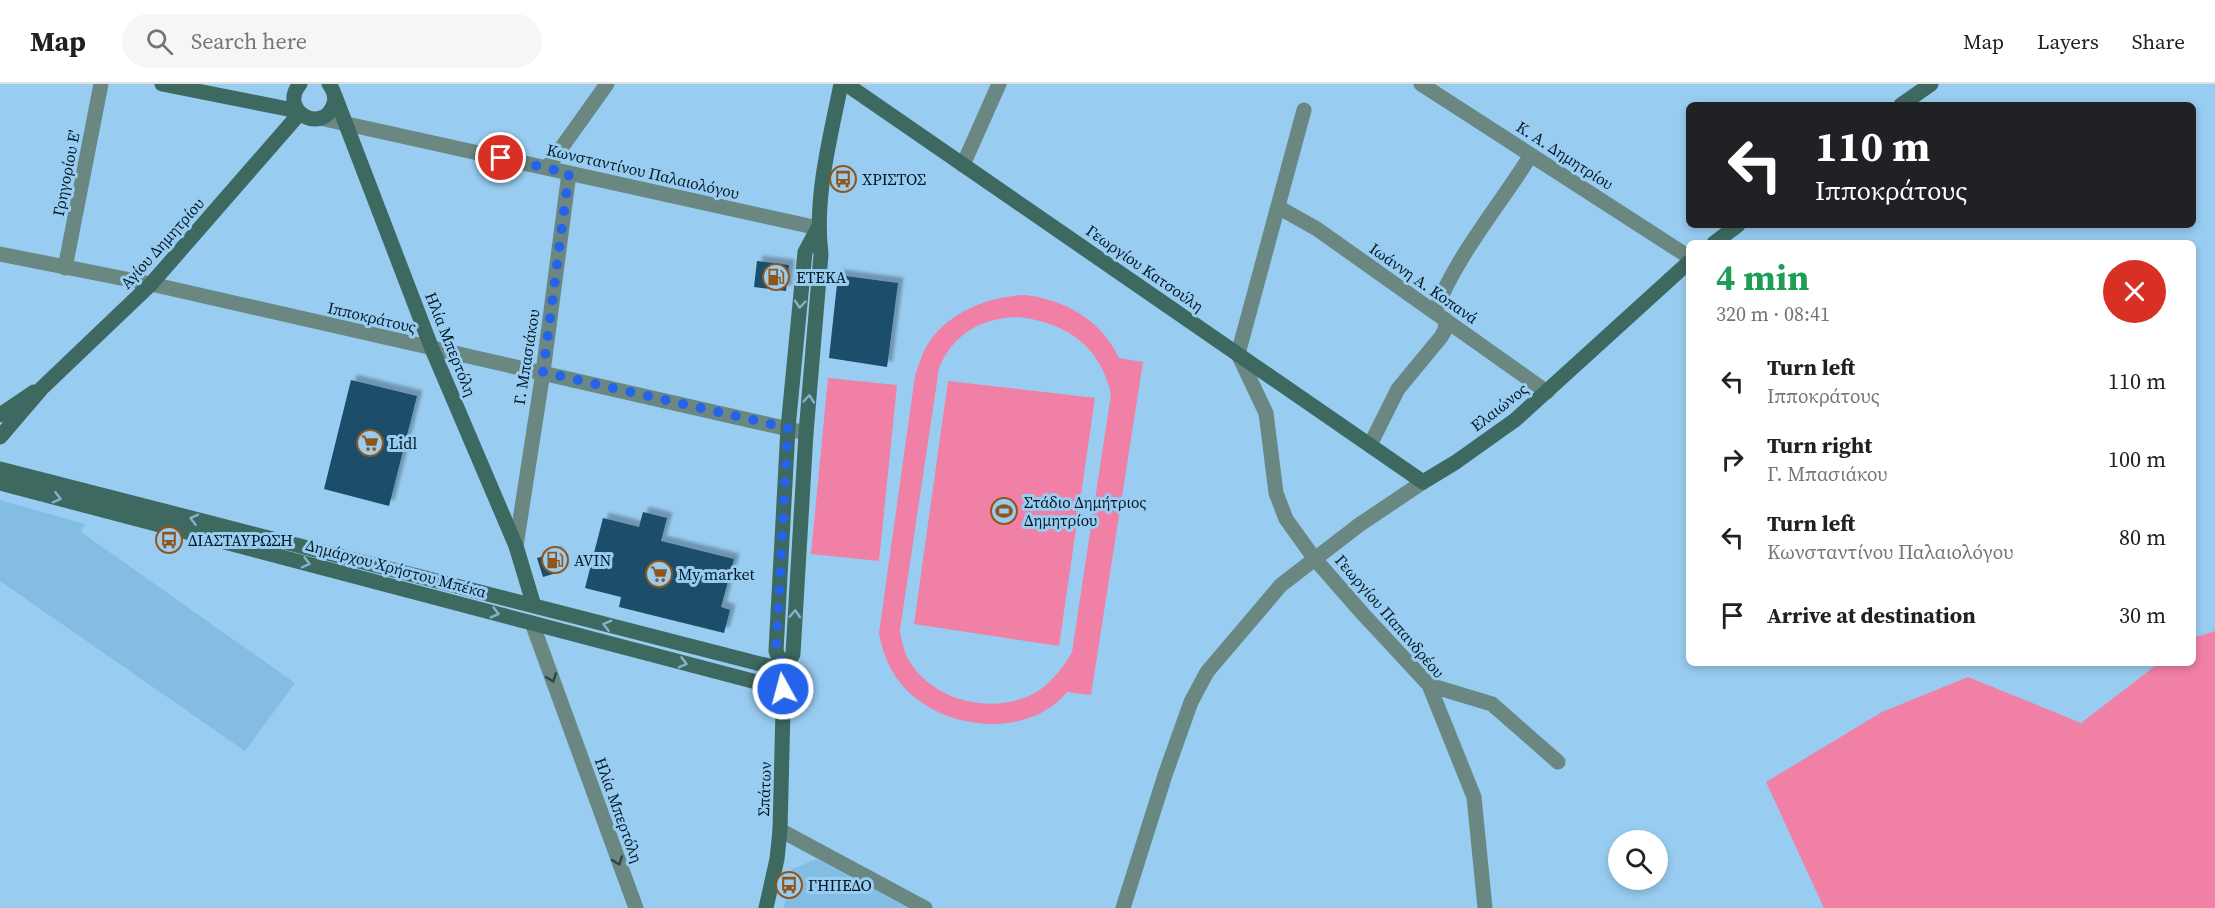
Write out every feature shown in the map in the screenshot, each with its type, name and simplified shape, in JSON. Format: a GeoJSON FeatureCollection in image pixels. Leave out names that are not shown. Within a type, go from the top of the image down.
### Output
{"type":"FeatureCollection","features":[{"type":"Feature","properties":{"kind":"main road"},"geometry":{"type":"LineString","coordinates":[[162,84],[299,112],[309,118],[320,118],[330,112],[333,107],[332,90]]}},
{"type":"Feature","properties":{"kind":"main road"},"geometry":{"type":"LineString","coordinates":[[299,112],[294,96],[300,84]]}},
{"type":"Feature","properties":{"kind":"main road"},"geometry":{"type":"LineString","coordinates":[[784,670],[793,654],[806,433],[821,254],[818,228],[827,153],[841,84]]}},
{"type":"Feature","properties":{"kind":"main road","name":"Γεωργίου Κατσούλη"},"geometry":{"type":"LineString","coordinates":[[846,84],[1423,482]]}},
{"type":"Feature","properties":{"kind":"main road"},"geometry":{"type":"LineString","coordinates":[[1905,102],[1931,84]]}},
{"type":"Feature","properties":{"kind":"main road","name":"Ηλία Μπερτόλη"},"geometry":{"type":"LineString","coordinates":[[332,90],[432,349],[516,546],[534,606]]}},
{"type":"Feature","properties":{"kind":"main road","name":"Αγίου Δημητρίου"},"geometry":{"type":"LineString","coordinates":[[42,388],[152,284],[299,112]]}},
{"type":"Feature","properties":{"kind":"main road"},"geometry":{"type":"LineString","coordinates":[[784,670],[776,651],[788,428],[805,252],[818,228]]}},
{"type":"Feature","properties":{"kind":"main road"},"geometry":{"type":"LineString","coordinates":[[1718,240],[1734,228]]}},
{"type":"Feature","properties":{"kind":"main road","name":"Ελαιώνος"},"geometry":{"type":"LineString","coordinates":[[1423,482],[1456,462],[1515,420],[1686,265]]}},
{"type":"Feature","properties":{"kind":"main road"},"geometry":{"type":"LineString","coordinates":[[0,415],[42,388]]}},
{"type":"Feature","properties":{"kind":"main road"},"geometry":{"type":"LineString","coordinates":[[0,437],[42,388]]}},
{"type":"Feature","properties":{"kind":"main road","name":"Δημάρχου Χρήστου Μπέκα"},"geometry":{"type":"LineString","coordinates":[[0,469],[784,670]]}},
{"type":"Feature","properties":{"kind":"main road","name":"Δημάρχου Χρήστου Μπέκα"},"geometry":{"type":"LineString","coordinates":[[0,483],[783,689]]}},
{"type":"Feature","properties":{"kind":"main road","name":"Σπάτων"},"geometry":{"type":"LineString","coordinates":[[766,908],[777,859],[780,830],[784,670]]}},
{"type":"Feature","properties":{"kind":"street","name":"Γρηγορίου Ε'"},"geometry":{"type":"LineString","coordinates":[[65,268],[101,84]]}},
{"type":"Feature","properties":{"kind":"street"},"geometry":{"type":"LineString","coordinates":[[547,168],[608,84]]}},
{"type":"Feature","properties":{"kind":"street"},"geometry":{"type":"LineString","coordinates":[[963,165],[999,84]]}},
{"type":"Feature","properties":{"kind":"street","name":"Κ. Α. Δημητρίου"},"geometry":{"type":"LineString","coordinates":[[1422,84],[1686,255]]}},
{"type":"Feature","properties":{"kind":"street"},"geometry":{"type":"LineString","coordinates":[[1238,354],[1304,110]]}},
{"type":"Feature","properties":{"kind":"street","name":"Κωνσταντίνου Παλαιολόγου"},"geometry":{"type":"LineString","coordinates":[[320,118],[818,228]]}},
{"type":"Feature","properties":{"kind":"street"},"geometry":{"type":"LineString","coordinates":[[1370,445],[1398,389],[1445,330],[1441,316],[1443,291],[1531,155]]}},
{"type":"Feature","properties":{"kind":"street","name":"Γ. Μπασιάκου"},"geometry":{"type":"LineString","coordinates":[[516,546],[543,372],[569,173]]}},
{"type":"Feature","properties":{"kind":"street","name":"Ιωάννη Α. Κοπανά"},"geometry":{"type":"LineString","coordinates":[[1278,207],[1317,229],[1547,392]]}},
{"type":"Feature","properties":{"kind":"street","name":"Ιπποκράτους"},"geometry":{"type":"LineString","coordinates":[[0,254],[152,284],[806,433]]}},
{"type":"Feature","properties":{"kind":"street","name":"Γεωργίου Παπανδρέου"},"geometry":{"type":"LineString","coordinates":[[1238,354],[1266,413],[1276,493],[1286,519],[1314,558],[1430,685],[1474,797],[1485,908]]}},
{"type":"Feature","properties":{"kind":"street","name":"Ελαιώνος"},"geometry":{"type":"LineString","coordinates":[[1123,908],[1165,775],[1191,702],[1208,672],[1281,585],[1314,558],[1423,482]]}},
{"type":"Feature","properties":{"kind":"street","name":"Ηλία Μπερτόλη"},"geometry":{"type":"LineString","coordinates":[[532,622],[636,908]]}},
{"type":"Feature","properties":{"kind":"street"},"geometry":{"type":"LineString","coordinates":[[1430,685],[1492,704],[1558,762]]}},
{"type":"Feature","properties":{"kind":"street"},"geometry":{"type":"LineString","coordinates":[[780,830],[925,908]]}},
{"type":"Feature","properties":{"kind":"shaded area"},"geometry":{"type":"Polygon","coordinates":[[[1025,295],[1068,307],[1081,314],[1102,333],[1119,358],[1143,362],[1091,695],[1067,692],[1049,708],[1028,718],[1005,723],[981,724],[957,719],[934,710],[914,697],[891,669],[879,633],[915,376],[922,355],[933,337],[955,317],[982,303],[1025,295]],[[1019,317],[1005,318],[981,324],[952,345],[939,368],[900,630],[907,657],[917,672],[947,694],[982,703],[1018,700],[1035,693],[1056,675],[1072,652],[1111,394],[1099,362],[1079,339],[1066,331],[1036,320],[1019,317]]]}},
{"type":"Feature","properties":{"kind":"shaded area"},"geometry":{"type":"Polygon","coordinates":[[[828,378],[897,385],[879,561],[811,554],[828,378]]]}},
{"type":"Feature","properties":{"kind":"shaded area","name":"Στάδιο Δημήτριος Δημητρίου"},"geometry":{"type":"Polygon","coordinates":[[[948,381],[1095,398],[1059,646],[914,624],[948,381]]]}},
{"type":"Feature","properties":{"kind":"shaded area"},"geometry":{"type":"Polygon","coordinates":[[[0,500],[85,524],[81,532],[295,683],[245,751],[0,581],[0,500]]]}},
{"type":"Feature","properties":{"kind":"shaded area"},"geometry":{"type":"Polygon","coordinates":[[[2215,631],[2215,908],[1824,908],[1766,782],[1882,712],[1968,677],[2081,723],[2155,666],[2196,666],[2196,637],[2215,631]]]}},
{"type":"Feature","properties":{"kind":"shaded area"},"geometry":{"type":"Polygon","coordinates":[[[817,859],[908,908],[784,908],[792,869],[817,859]]]}},
{"type":"Feature","properties":{"kind":"building"},"geometry":{"type":"Polygon","coordinates":[[[757,261],[789,265],[786,291],[754,287],[757,261]]]}},
{"type":"Feature","properties":{"kind":"building"},"geometry":{"type":"Polygon","coordinates":[[[838,275],[898,283],[887,367],[829,358],[838,275]]]}},
{"type":"Feature","properties":{"kind":"building","name":"Lidl"},"geometry":{"type":"Polygon","coordinates":[[[351,380],[417,396],[389,506],[324,489],[351,380]]]}},
{"type":"Feature","properties":{"kind":"building","name":"My market"},"geometry":{"type":"Polygon","coordinates":[[[643,512],[667,518],[661,541],[734,559],[721,607],[730,610],[724,633],[619,607],[621,597],[585,588],[603,518],[639,527],[643,512]]]}},
{"type":"Feature","properties":{"kind":"building"},"geometry":{"type":"Polygon","coordinates":[[[556,552],[563,571],[543,577],[537,558],[556,552]]]}},
{"type":"Feature","properties":{"kind":"place","name":"ΧΡΙΣΤΟΣ"},"geometry":{"type":"Point","coordinates":[843,179]}},
{"type":"Feature","properties":{"kind":"place","name":"ΕΤΕΚΑ"},"geometry":{"type":"Point","coordinates":[776,277]}},
{"type":"Feature","properties":{"kind":"place","name":"Lidl"},"geometry":{"type":"Point","coordinates":[370,443]}},
{"type":"Feature","properties":{"kind":"place","name":"Στάδιο Δημήτριος Δημητρίου"},"geometry":{"type":"Point","coordinates":[1004,511]}},
{"type":"Feature","properties":{"kind":"place","name":"ΔΙΑΣΤΑΥΡΩΣΗ"},"geometry":{"type":"Point","coordinates":[169,540]}},
{"type":"Feature","properties":{"kind":"place","name":"AVIN"},"geometry":{"type":"Point","coordinates":[555,560]}},
{"type":"Feature","properties":{"kind":"place","name":"My market"},"geometry":{"type":"Point","coordinates":[659,574]}},
{"type":"Feature","properties":{"kind":"place","name":"ΓΗΠΕΔΟ"},"geometry":{"type":"Point","coordinates":[789,885]}},
{"type":"Feature","properties":{"kind":"route"},"geometry":{"type":"LineString","coordinates":[[501,158],[569,173],[543,372],[788,428],[776,651],[784,670],[783,689]]}}]}
